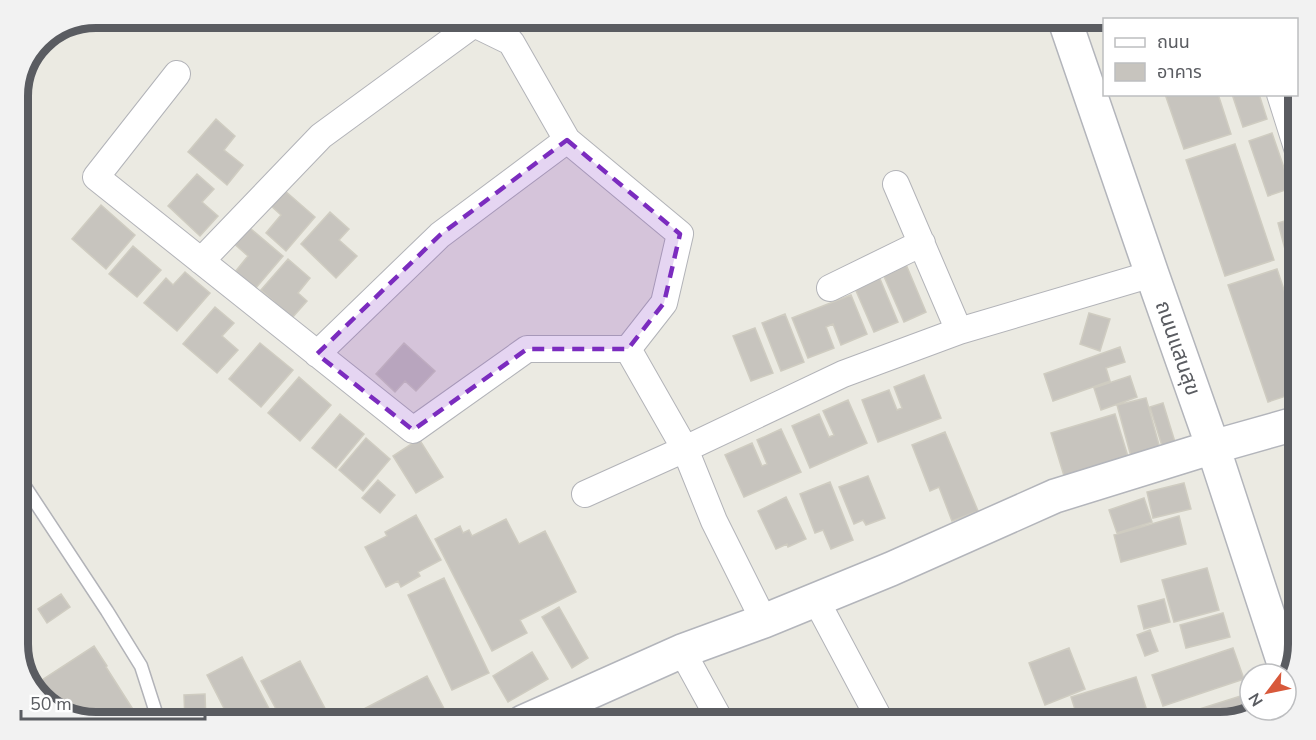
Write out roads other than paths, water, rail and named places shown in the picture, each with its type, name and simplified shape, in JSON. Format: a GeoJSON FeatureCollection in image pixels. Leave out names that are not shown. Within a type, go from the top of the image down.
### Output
{"type":"FeatureCollection","features":[{"type":"Feature","properties":{"kind":"street"},"geometry":{"type":"LineString","coordinates":[[201,261],[321,136],[464,28]]}},
{"type":"Feature","properties":{"kind":"street"},"geometry":{"type":"LineString","coordinates":[[486,28],[511,42],[567,140],[680,234],[664,303],[628,349]]}},
{"type":"Feature","properties":{"kind":"street","name":"ถนนแสนสุข"},"geometry":{"type":"LineString","coordinates":[[1068,28],[1213,447],[1283,662]]}},
{"type":"Feature","properties":{"kind":"street"},"geometry":{"type":"LineString","coordinates":[[177,74],[96,177],[412,430],[527,349],[628,349]]}},
{"type":"Feature","properties":{"kind":"street"},"geometry":{"type":"LineString","coordinates":[[1281,96],[1287,116]]}},
{"type":"Feature","properties":{"kind":"street"},"geometry":{"type":"LineString","coordinates":[[317,354],[440,235],[567,140]]}},
{"type":"Feature","properties":{"kind":"street"},"geometry":{"type":"LineString","coordinates":[[897,184],[959,331]]}},
{"type":"Feature","properties":{"kind":"street"},"geometry":{"type":"LineString","coordinates":[[830,288],[922,243]]}},
{"type":"Feature","properties":{"kind":"street"},"geometry":{"type":"LineString","coordinates":[[585,494],[843,374],[959,331],[1152,274]]}},
{"type":"Feature","properties":{"kind":"street"},"geometry":{"type":"LineString","coordinates":[[628,349],[685,449],[714,521],[764,621]]}},
{"type":"Feature","properties":{"kind":"street"},"geometry":{"type":"LineString","coordinates":[[554,711],[682,651],[764,621],[891,569],[1055,496],[1288,426]]}},
{"type":"Feature","properties":{"kind":"street"},"geometry":{"type":"LineString","coordinates":[[816,600],[875,711]]}},
{"type":"Feature","properties":{"kind":"street"},"geometry":{"type":"LineString","coordinates":[[682,651],[715,711]]}},
{"type":"Feature","properties":{"kind":"lane"},"geometry":{"type":"LineString","coordinates":[[29,493],[141,666],[155,711]]}}]}
